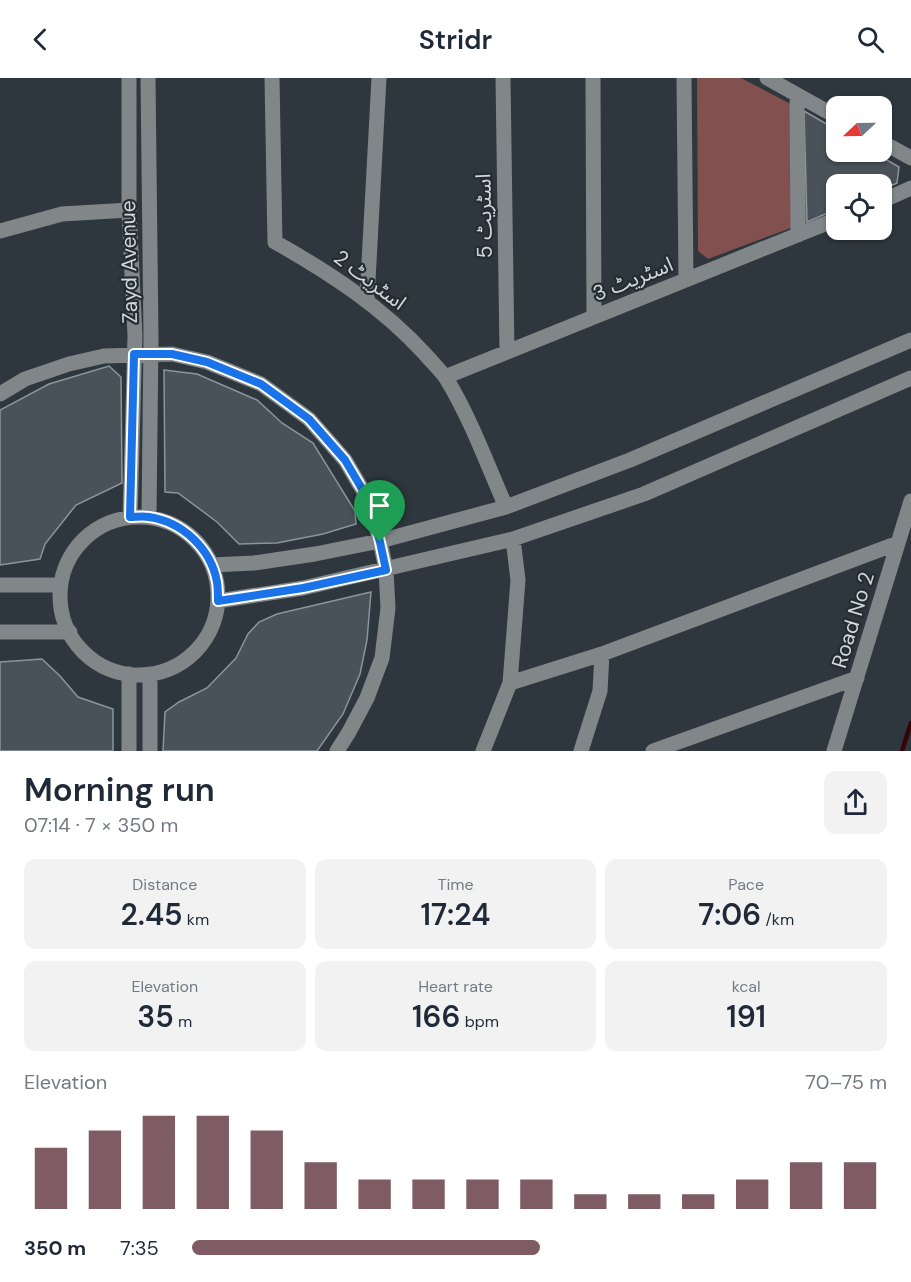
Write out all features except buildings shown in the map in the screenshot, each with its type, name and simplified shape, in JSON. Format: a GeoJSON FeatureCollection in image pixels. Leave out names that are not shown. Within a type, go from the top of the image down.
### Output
{"type":"FeatureCollection","features":[{"type":"Feature","properties":{"kind":"street","name":"Zayd Avenue"},"geometry":{"type":"LineString","coordinates":[[129,78],[129,210],[134,354],[130,517]]}},
{"type":"Feature","properties":{"kind":"street","name":"Zayd Avenue"},"geometry":{"type":"LineString","coordinates":[[148,78],[151,354],[149,517]]}},
{"type":"Feature","properties":{"kind":"street","name":"اسٹریٹ 2"},"geometry":{"type":"LineString","coordinates":[[272,78],[275,242],[314,264],[367,299],[409,337],[445,376],[470,421],[506,507]]}},
{"type":"Feature","properties":{"kind":"street"},"geometry":{"type":"LineString","coordinates":[[367,299],[379,78]]}},
{"type":"Feature","properties":{"kind":"street","name":"اسٹریٹ 5"},"geometry":{"type":"LineString","coordinates":[[503,78],[507,352]]}},
{"type":"Feature","properties":{"kind":"street"},"geometry":{"type":"LineString","coordinates":[[593,78],[594,317]]}},
{"type":"Feature","properties":{"kind":"street"},"geometry":{"type":"LineString","coordinates":[[684,78],[686,280]]}},
{"type":"Feature","properties":{"kind":"street"},"geometry":{"type":"LineString","coordinates":[[767,78],[826,111]]}},
{"type":"Feature","properties":{"kind":"street"},"geometry":{"type":"LineString","coordinates":[[797,94],[798,235]]}},
{"type":"Feature","properties":{"kind":"street"},"geometry":{"type":"LineString","coordinates":[[892,148],[911,158]]}},
{"type":"Feature","properties":{"kind":"street"},"geometry":{"type":"LineString","coordinates":[[892,197],[911,188]]}},
{"type":"Feature","properties":{"kind":"street"},"geometry":{"type":"LineString","coordinates":[[0,231],[62,214],[129,210]]}},
{"type":"Feature","properties":{"kind":"street","name":"اسٹریٹ 3"},"geometry":{"type":"LineString","coordinates":[[445,376],[826,224]]}},
{"type":"Feature","properties":{"kind":"street"},"geometry":{"type":"LineString","coordinates":[[212,565],[315,554],[380,542],[506,507],[630,460],[911,340]]}},
{"type":"Feature","properties":{"kind":"street"},"geometry":{"type":"LineString","coordinates":[[0,394],[25,379],[69,364],[104,356],[172,354],[207,362],[261,384],[309,419],[345,460],[368,499],[386,570],[388,608],[382,658],[367,698],[337,751]]}},
{"type":"Feature","properties":{"kind":"street"},"geometry":{"type":"LineString","coordinates":[[218,601],[303,588],[513,539],[644,494],[911,378]]}},
{"type":"Feature","properties":{"kind":"street","name":"Road No 2"},"geometry":{"type":"LineString","coordinates":[[834,751],[911,501]]}},
{"type":"Feature","properties":{"kind":"street"},"geometry":{"type":"LineString","coordinates":[[130,517],[149,517],[169,522],[187,532],[202,547],[212,565],[217,583],[218,601],[214,623],[204,641],[189,657],[171,668],[150,674],[129,674],[105,667],[85,652],[70,632],[60,602],[66,565],[77,547],[92,532],[110,522],[130,517]]}},
{"type":"Feature","properties":{"kind":"street"},"geometry":{"type":"LineString","coordinates":[[483,751],[510,683],[518,580],[513,539]]}},
{"type":"Feature","properties":{"kind":"street"},"geometry":{"type":"LineString","coordinates":[[510,683],[602,654],[898,543]]}},
{"type":"Feature","properties":{"kind":"street"},"geometry":{"type":"LineString","coordinates":[[0,585],[61,585]]}},
{"type":"Feature","properties":{"kind":"street"},"geometry":{"type":"LineString","coordinates":[[0,632],[70,632]]}},
{"type":"Feature","properties":{"kind":"street"},"geometry":{"type":"LineString","coordinates":[[580,751],[600,692],[602,654]]}},
{"type":"Feature","properties":{"kind":"street"},"geometry":{"type":"LineString","coordinates":[[129,674],[129,751]]}},
{"type":"Feature","properties":{"kind":"street"},"geometry":{"type":"LineString","coordinates":[[150,674],[150,751]]}},
{"type":"Feature","properties":{"kind":"street"},"geometry":{"type":"LineString","coordinates":[[653,751],[857,678]]}},
{"type":"Feature","properties":{"kind":"shaded area"},"geometry":{"type":"Polygon","coordinates":[[[697,78],[741,78],[804,111],[807,222],[708,259],[698,251],[697,78]]]}},
{"type":"Feature","properties":{"kind":"waterway"},"geometry":{"type":"LineString","coordinates":[[902,751],[911,723]]}},
{"type":"Feature","properties":{"kind":"route"},"geometry":{"type":"LineString","coordinates":[[134,354],[172,354],[207,362],[261,384],[309,419],[345,460],[368,499],[380,542],[386,570],[303,588],[218,601],[217,583],[212,565],[202,547],[187,532],[169,522],[149,517],[130,517],[134,354]]}}]}
